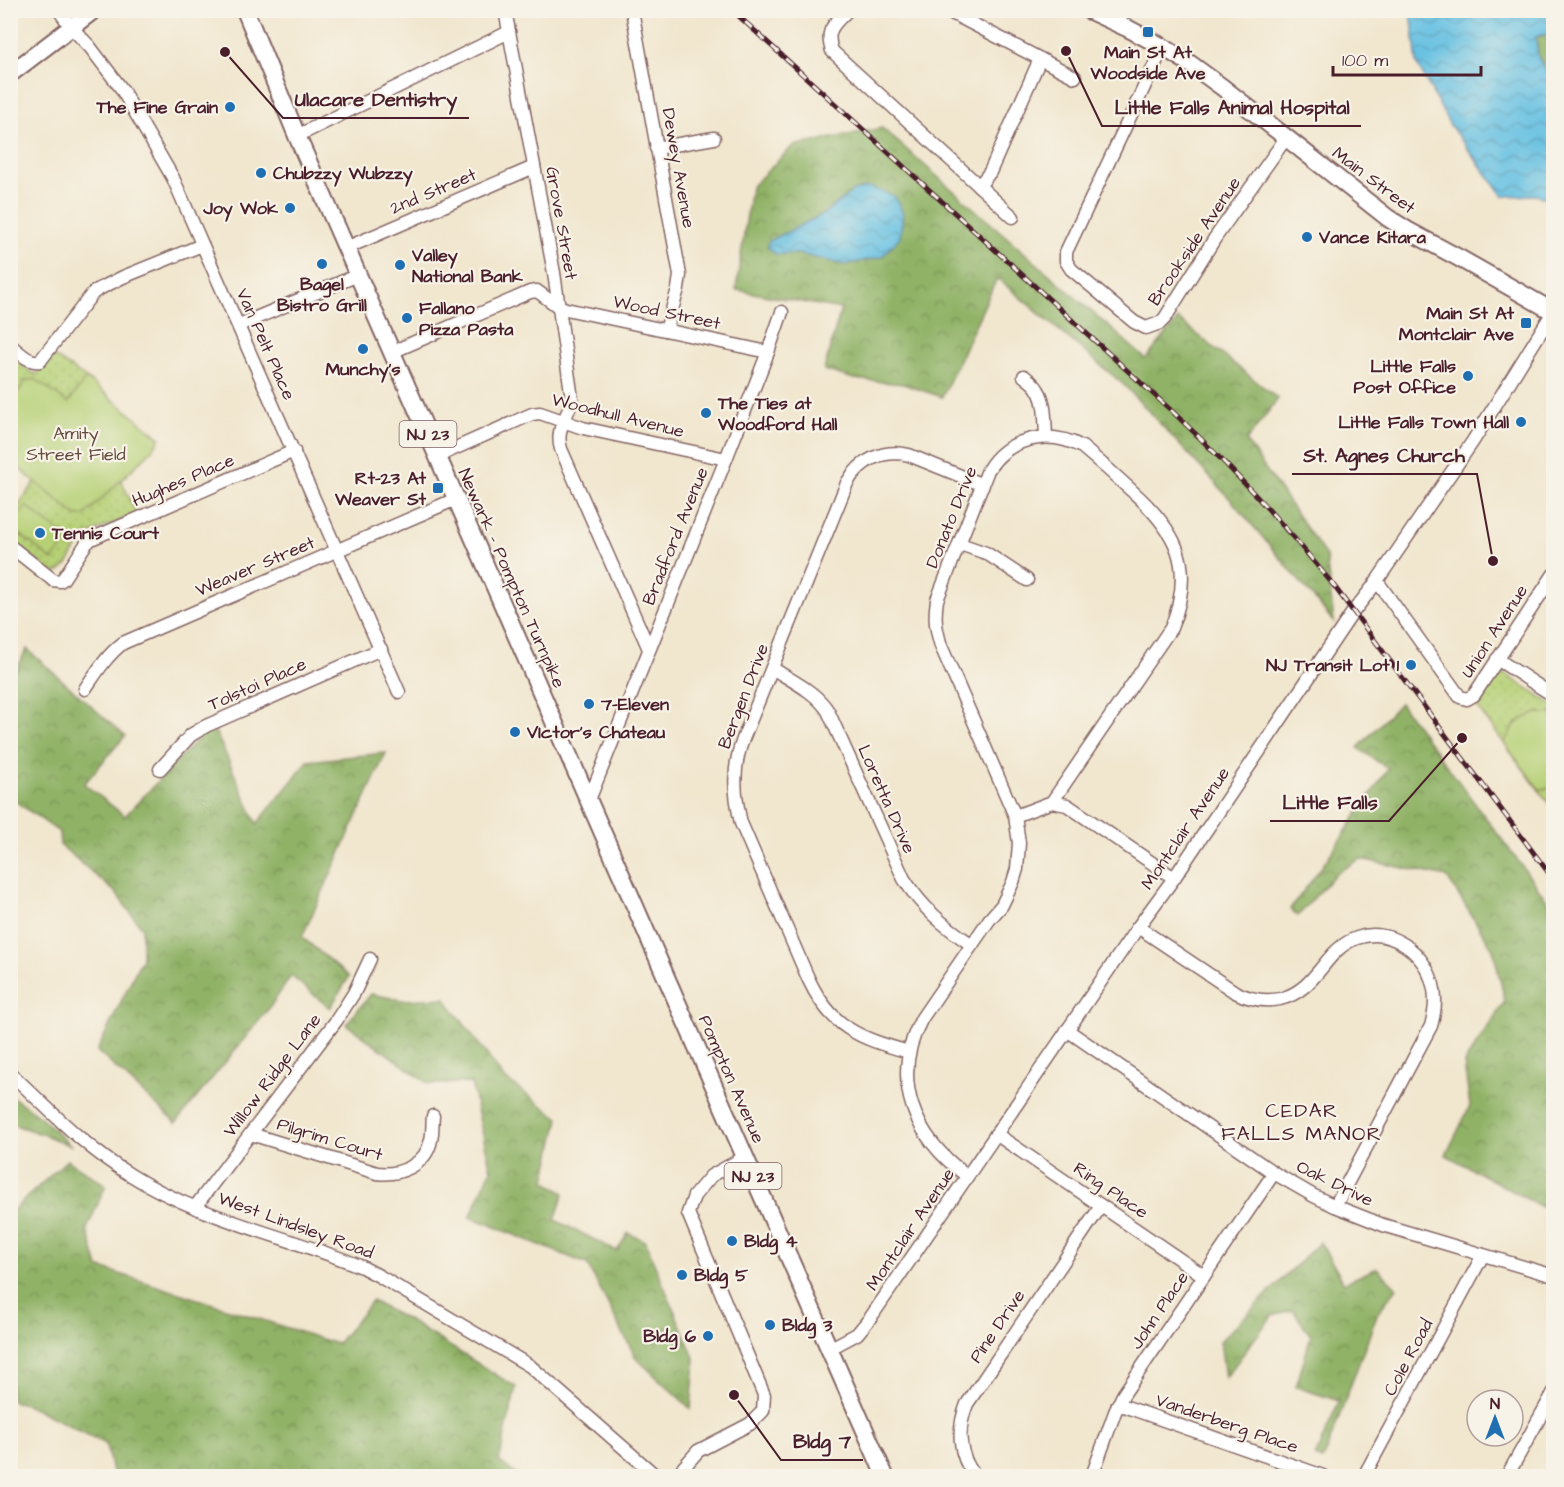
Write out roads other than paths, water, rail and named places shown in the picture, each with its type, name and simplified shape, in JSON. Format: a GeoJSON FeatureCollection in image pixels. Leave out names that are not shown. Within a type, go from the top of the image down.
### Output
{"type":"FeatureCollection","features":[{"type":"Feature","properties":{"kind":"main road"},"geometry":{"type":"LineString","coordinates":[[10,74],[94,10]]}},
{"type":"Feature","properties":{"kind":"main road","name":"Newark - Pompton Turnpike"},"geometry":{"type":"LineString","coordinates":[[245,10],[297,136],[572,763]]}},
{"type":"Feature","properties":{"kind":"main road","name":"Main Street"},"geometry":{"type":"LineString","coordinates":[[1088,10],[1129,29],[1189,63],[1388,218],[1553,312]]}},
{"type":"Feature","properties":{"kind":"main road","name":"Pompton Avenue"},"geometry":{"type":"LineString","coordinates":[[572,763],[885,1476]]}},
{"type":"Feature","properties":{"kind":"street","name":"Van Pelt Place"},"geometry":{"type":"LineString","coordinates":[[59,10],[121,88],[173,178],[399,692]]}},
{"type":"Feature","properties":{"kind":"street","name":"Grove Street"},"geometry":{"type":"LineString","coordinates":[[505,10],[554,273],[572,399],[559,431],[558,441],[649,650]]}},
{"type":"Feature","properties":{"kind":"street","name":"Dewey Avenue"},"geometry":{"type":"LineString","coordinates":[[632,10],[680,275],[666,330]]}},
{"type":"Feature","properties":{"kind":"street"},"geometry":{"type":"LineString","coordinates":[[848,10],[832,27],[828,38],[832,51],[1013,218]]}},
{"type":"Feature","properties":{"kind":"street"},"geometry":{"type":"LineString","coordinates":[[946,10],[1075,77]]}},
{"type":"Feature","properties":{"kind":"street"},"geometry":{"type":"LineString","coordinates":[[297,136],[509,32]]}},
{"type":"Feature","properties":{"kind":"street","name":"Brookside Avenue"},"geometry":{"type":"LineString","coordinates":[[1163,47],[1068,247],[1066,261],[1071,270],[1134,322],[1146,328],[1160,323],[1170,311],[1215,238],[1286,138]]}},
{"type":"Feature","properties":{"kind":"street"},"geometry":{"type":"LineString","coordinates":[[979,186],[990,172],[1040,59]]}},
{"type":"Feature","properties":{"kind":"street"},"geometry":{"type":"LineString","coordinates":[[656,148],[714,138]]}},
{"type":"Feature","properties":{"kind":"street","name":"2nd Street"},"geometry":{"type":"LineString","coordinates":[[346,248],[534,167]]}},
{"type":"Feature","properties":{"kind":"street"},"geometry":{"type":"LineString","coordinates":[[10,345],[28,359],[34,362],[39,361],[93,293],[123,277],[202,244]]}},
{"type":"Feature","properties":{"kind":"street"},"geometry":{"type":"LineString","coordinates":[[239,325],[358,275]]}},
{"type":"Feature","properties":{"kind":"street","name":"Wood Street"},"geometry":{"type":"LineString","coordinates":[[392,352],[537,291],[566,309],[768,352]]}},
{"type":"Feature","properties":{"kind":"street","name":"Bradford Avenue"},"geometry":{"type":"LineString","coordinates":[[589,800],[726,459],[782,312]]}},
{"type":"Feature","properties":{"kind":"street","name":"Montclair Avenue"},"geometry":{"type":"LineString","coordinates":[[829,1349],[856,1334],[867,1323],[1138,927],[1174,878],[1353,612],[1377,581],[1473,441],[1553,312]]}},
{"type":"Feature","properties":{"kind":"street"},"geometry":{"type":"LineString","coordinates":[[1024,376],[1041,395],[1046,437]]}},
{"type":"Feature","properties":{"kind":"street","name":"Woodhull Avenue"},"geometry":{"type":"LineString","coordinates":[[438,456],[532,414],[540,413],[583,428],[726,459]]}},
{"type":"Feature","properties":{"kind":"street","name":"Donato Drive"},"geometry":{"type":"LineString","coordinates":[[967,1176],[952,1165],[935,1147],[918,1120],[909,1090],[907,1071],[909,1052],[922,1018],[1002,905],[1017,869],[1018,830],[1015,816],[941,646],[935,620],[938,600],[988,470],[1006,451],[1038,437],[1074,442],[1149,506],[1165,525],[1177,548],[1181,564],[1182,590],[1171,628],[1052,802]]}},
{"type":"Feature","properties":{"kind":"street","name":"Hughes Place"},"geometry":{"type":"LineString","coordinates":[[10,546],[53,580],[60,581],[91,539],[294,451]]}},
{"type":"Feature","properties":{"kind":"street","name":"Bergen Drive"},"geometry":{"type":"LineString","coordinates":[[909,1052],[874,1042],[841,1024],[812,988],[741,823],[735,795],[737,759],[742,740],[847,483],[858,468],[869,459],[900,453],[983,485]]}},
{"type":"Feature","properties":{"kind":"street","name":"Weaver Street"},"geometry":{"type":"LineString","coordinates":[[85,689],[108,657],[123,643],[456,499]]}},
{"type":"Feature","properties":{"kind":"street"},"geometry":{"type":"LineString","coordinates":[[960,544],[986,553],[1027,580]]}},
{"type":"Feature","properties":{"kind":"street","name":"Union Avenue"},"geometry":{"type":"LineString","coordinates":[[1377,581],[1460,697],[1467,699],[1474,695],[1554,574]]}},
{"type":"Feature","properties":{"kind":"street","name":"Tolstoi Place"},"geometry":{"type":"LineString","coordinates":[[160,769],[191,735],[206,726],[381,649]]}},
{"type":"Feature","properties":{"kind":"street"},"geometry":{"type":"LineString","coordinates":[[1497,659],[1554,696]]}},
{"type":"Feature","properties":{"kind":"street","name":"Loretta Drive"},"geometry":{"type":"LineString","coordinates":[[772,668],[810,691],[823,702],[904,879],[929,912],[972,945]]}},
{"type":"Feature","properties":{"kind":"street"},"geometry":{"type":"LineString","coordinates":[[1015,816],[1052,802],[1067,805],[1174,878]]}},
{"type":"Feature","properties":{"kind":"street"},"geometry":{"type":"LineString","coordinates":[[1138,927],[1235,992],[1266,1001],[1283,998],[1300,990],[1339,949],[1351,940],[1364,936],[1381,935],[1397,940],[1421,959],[1434,987],[1435,1006],[1431,1026],[1335,1206]]}},
{"type":"Feature","properties":{"kind":"street","name":"Willow Ridge Lane"},"geometry":{"type":"LineString","coordinates":[[195,1207],[336,1021],[354,993],[370,959]]}},
{"type":"Feature","properties":{"kind":"street","name":"Oak Drive"},"geometry":{"type":"LineString","coordinates":[[1067,1030],[1274,1173],[1335,1206],[1383,1226],[1554,1276]]}},
{"type":"Feature","properties":{"kind":"street","name":"West Lindsley Road"},"geometry":{"type":"LineString","coordinates":[[10,1073],[78,1136],[112,1163],[147,1185],[195,1207],[362,1267],[530,1366],[656,1476]]}},
{"type":"Feature","properties":{"kind":"street","name":"Pilgrim Court"},"geometry":{"type":"LineString","coordinates":[[250,1134],[377,1173],[392,1174],[413,1166],[424,1155],[431,1141],[433,1116]]}},
{"type":"Feature","properties":{"kind":"street","name":"Ring Place"},"geometry":{"type":"LineString","coordinates":[[996,1134],[1204,1276]]}},
{"type":"Feature","properties":{"kind":"street"},"geometry":{"type":"LineString","coordinates":[[676,1476],[698,1451],[750,1424],[763,1411],[764,1395],[688,1213],[694,1196],[711,1176],[745,1157]]}},
{"type":"Feature","properties":{"kind":"street","name":"John Place"},"geometry":{"type":"LineString","coordinates":[[1092,1476],[1118,1404],[1128,1387],[1274,1173]]}},
{"type":"Feature","properties":{"kind":"street","name":"Pine Drive"},"geometry":{"type":"LineString","coordinates":[[975,1476],[965,1459],[960,1441],[961,1422],[967,1404],[1101,1206]]}},
{"type":"Feature","properties":{"kind":"street","name":"Cole Road"},"geometry":{"type":"LineString","coordinates":[[1364,1476],[1483,1255]]}},
{"type":"Feature","properties":{"kind":"street"},"geometry":{"type":"LineString","coordinates":[[1507,1476],[1554,1392]]}},
{"type":"Feature","properties":{"kind":"street","name":"Vanderberg Place"},"geometry":{"type":"LineString","coordinates":[[1118,1404],[1323,1476]]}},
{"type":"Feature","properties":{"kind":"water"},"geometry":{"type":"Polygon","coordinates":[[[1411,11],[1553,11],[1553,33],[1536,37],[1538,57],[1553,81],[1553,201],[1537,195],[1503,196],[1450,125],[1417,64],[1411,11]]]}},
{"type":"Feature","properties":{"kind":"water"},"geometry":{"type":"Polygon","coordinates":[[[869,187],[895,196],[903,214],[900,237],[882,257],[845,265],[799,254],[776,254],[767,247],[769,241],[823,214],[853,191],[869,187]]]}},
{"type":"Feature","properties":{"kind":"railway"},"geometry":{"type":"LineString","coordinates":[[732,10],[1174,413],[1275,516],[1331,582],[1554,880]]}},
{"type":"Feature","properties":{"kind":"place","name":"Main St At Woodside Ave"},"geometry":{"type":"Point","coordinates":[1148,32]}},
{"type":"Feature","properties":{"kind":"place","name":"Little Falls Animal Hospital"},"geometry":{"type":"Point","coordinates":[1066,51]}},
{"type":"Feature","properties":{"kind":"place","name":"Ulacare Dentistry"},"geometry":{"type":"Point","coordinates":[225,52]}},
{"type":"Feature","properties":{"kind":"place","name":"The Fine Grain"},"geometry":{"type":"Point","coordinates":[230,107]}},
{"type":"Feature","properties":{"kind":"place","name":"Chubzzy Wubzzy"},"geometry":{"type":"Point","coordinates":[261,173]}},
{"type":"Feature","properties":{"kind":"place","name":"Joy Wok"},"geometry":{"type":"Point","coordinates":[290,208]}},
{"type":"Feature","properties":{"kind":"place","name":"Vance Kitara"},"geometry":{"type":"Point","coordinates":[1307,237]}},
{"type":"Feature","properties":{"kind":"place","name":"Bagel Bistro Grill"},"geometry":{"type":"Point","coordinates":[322,264]}},
{"type":"Feature","properties":{"kind":"place","name":"Valley National Bank"},"geometry":{"type":"Point","coordinates":[400,265]}},
{"type":"Feature","properties":{"kind":"place","name":"Fallano Pizza Pasta"},"geometry":{"type":"Point","coordinates":[407,318]}},
{"type":"Feature","properties":{"kind":"place","name":"Main St At Montclair Ave"},"geometry":{"type":"Point","coordinates":[1526,323]}},
{"type":"Feature","properties":{"kind":"place","name":"Munchy's"},"geometry":{"type":"Point","coordinates":[363,349]}},
{"type":"Feature","properties":{"kind":"place","name":"Little Falls Post Office"},"geometry":{"type":"Point","coordinates":[1468,376]}},
{"type":"Feature","properties":{"kind":"place","name":"The Ties at Woodford Hall"},"geometry":{"type":"Point","coordinates":[706,413]}},
{"type":"Feature","properties":{"kind":"place","name":"Little Falls Town Hall"},"geometry":{"type":"Point","coordinates":[1521,422]}},
{"type":"Feature","properties":{"kind":"place","name":"Rt-23 At Weaver St"},"geometry":{"type":"Point","coordinates":[438,488]}},
{"type":"Feature","properties":{"kind":"place","name":"Tennis Court"},"geometry":{"type":"Point","coordinates":[40,533]}},
{"type":"Feature","properties":{"kind":"place","name":"St. Agnes Church"},"geometry":{"type":"Point","coordinates":[1493,561]}},
{"type":"Feature","properties":{"kind":"place","name":"NJ Transit Lot 1"},"geometry":{"type":"Point","coordinates":[1411,665]}},
{"type":"Feature","properties":{"kind":"place","name":"7-Eleven"},"geometry":{"type":"Point","coordinates":[589,704]}},
{"type":"Feature","properties":{"kind":"place","name":"VIctor's Chateau"},"geometry":{"type":"Point","coordinates":[515,732]}},
{"type":"Feature","properties":{"kind":"place","name":"Little Falls"},"geometry":{"type":"Point","coordinates":[1462,738]}},
{"type":"Feature","properties":{"kind":"place","name":"Bldg 4"},"geometry":{"type":"Point","coordinates":[732,1241]}},
{"type":"Feature","properties":{"kind":"place","name":"Bldg 5"},"geometry":{"type":"Point","coordinates":[682,1275]}},
{"type":"Feature","properties":{"kind":"place","name":"Bldg 3"},"geometry":{"type":"Point","coordinates":[770,1325]}},
{"type":"Feature","properties":{"kind":"place","name":"Bldg 6"},"geometry":{"type":"Point","coordinates":[708,1336]}},
{"type":"Feature","properties":{"kind":"place","name":"Bldg 7"},"geometry":{"type":"Point","coordinates":[734,1395]}},
{"type":"Feature","properties":{"kind":"district","name":"CEDAR FALLS MANOR"},"geometry":{"type":"Point","coordinates":[1302,1122]}},
{"type":"Feature","properties":{"kind":"park label","name":"Amity Street Field"},"geometry":{"type":"Point","coordinates":[76,443]}}]}
